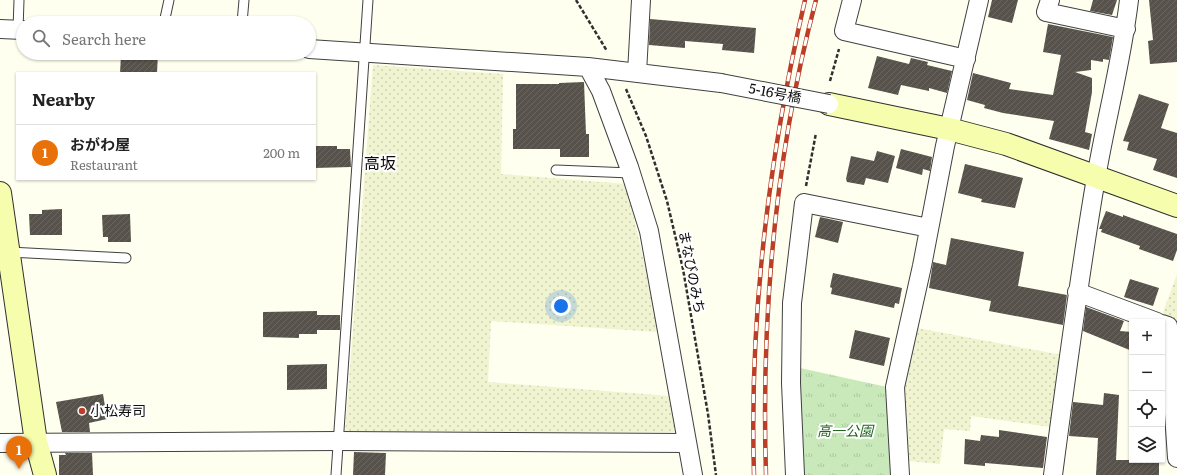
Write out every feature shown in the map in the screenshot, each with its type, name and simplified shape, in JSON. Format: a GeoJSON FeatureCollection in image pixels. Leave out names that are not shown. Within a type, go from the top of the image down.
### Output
{"type":"FeatureCollection","features":[{"type":"Feature","properties":{"kind":"street"},"geometry":{"type":"LineString","coordinates":[[630,79],[641,0]]}},
{"type":"Feature","properties":{"kind":"street"},"geometry":{"type":"LineString","coordinates":[[852,0],[844,31],[966,59]]}},
{"type":"Feature","properties":{"kind":"street"},"geometry":{"type":"LineString","coordinates":[[900,475],[895,387],[949,129],[979,0]]}},
{"type":"Feature","properties":{"kind":"street"},"geometry":{"type":"LineString","coordinates":[[1050,0],[1046,12],[1126,29]]}},
{"type":"Feature","properties":{"kind":"street"},"geometry":{"type":"LineString","coordinates":[[1053,475],[1077,292],[1096,177],[1126,29],[1129,0]]}},
{"type":"Feature","properties":{"kind":"street"},"geometry":{"type":"LineString","coordinates":[[0,28],[16,30]]}},
{"type":"Feature","properties":{"kind":"street","name":"5-16号橋"},"geometry":{"type":"LineString","coordinates":[[316,49],[588,68],[630,79],[722,83],[830,104]]}},
{"type":"Feature","properties":{"kind":"street"},"geometry":{"type":"LineString","coordinates":[[588,68],[601,91],[631,172],[649,231],[693,475]]}},
{"type":"Feature","properties":{"kind":"street"},"geometry":{"type":"LineString","coordinates":[[830,104],[949,129],[1006,144],[1177,206]]}},
{"type":"Feature","properties":{"kind":"street"},"geometry":{"type":"LineString","coordinates":[[0,193],[36,442],[45,475]]}},
{"type":"Feature","properties":{"kind":"street"},"geometry":{"type":"LineString","coordinates":[[795,475],[790,383],[792,303],[804,203],[929,228]]}},
{"type":"Feature","properties":{"kind":"street"},"geometry":{"type":"LineString","coordinates":[[1077,292],[1149,319]]}},
{"type":"Feature","properties":{"kind":"street"},"geometry":{"type":"LineString","coordinates":[[1165,325],[1168,326],[1177,458]]}},
{"type":"Feature","properties":{"kind":"street"},"geometry":{"type":"LineString","coordinates":[[0,443],[339,441],[687,443]]}},
{"type":"Feature","properties":{"kind":"lane"},"geometry":{"type":"LineString","coordinates":[[19,0],[20,16]]}},
{"type":"Feature","properties":{"kind":"lane"},"geometry":{"type":"LineString","coordinates":[[166,16],[169,0]]}},
{"type":"Feature","properties":{"kind":"lane"},"geometry":{"type":"LineString","coordinates":[[243,16],[244,0]]}},
{"type":"Feature","properties":{"kind":"lane"},"geometry":{"type":"LineString","coordinates":[[336,475],[366,53],[368,0]]}},
{"type":"Feature","properties":{"kind":"lane"},"geometry":{"type":"LineString","coordinates":[[556,170],[631,172]]}},
{"type":"Feature","properties":{"kind":"lane"},"geometry":{"type":"LineString","coordinates":[[9,252],[126,258]]}},
{"type":"Feature","properties":{"kind":"path"},"geometry":{"type":"LineString","coordinates":[[576,0],[609,54]]}},
{"type":"Feature","properties":{"kind":"path"},"geometry":{"type":"LineString","coordinates":[[830,81],[844,31]]}},
{"type":"Feature","properties":{"kind":"path","name":"まなびのみち"},"geometry":{"type":"LineString","coordinates":[[630,79],[668,208],[684,277],[708,414],[716,475]]}},
{"type":"Feature","properties":{"kind":"path"},"geometry":{"type":"LineString","coordinates":[[804,203],[816,133]]}},
{"type":"Feature","properties":{"kind":"green space"},"geometry":{"type":"Polygon","coordinates":[[[373,65],[503,74],[501,174],[626,184],[645,266],[658,332],[491,321],[488,382],[670,396],[675,432],[345,434],[373,65]]]}},
{"type":"Feature","properties":{"kind":"green space"},"geometry":{"type":"Polygon","coordinates":[[[1177,274],[1177,321],[1162,315],[1177,274]]]}},
{"type":"Feature","properties":{"kind":"green space"},"geometry":{"type":"Polygon","coordinates":[[[917,328],[1062,355],[1050,427],[971,416],[970,431],[944,429],[940,464],[909,461],[905,384],[917,328]]]}},
{"type":"Feature","properties":{"kind":"green space","name":"高一公園"},"geometry":{"type":"Polygon","coordinates":[[[800,368],[887,387],[891,475],[801,475],[800,368]]]}},
{"type":"Feature","properties":{"kind":"building"},"geometry":{"type":"Polygon","coordinates":[[[992,0],[1018,0],[1012,23],[988,17],[992,0]]]}},
{"type":"Feature","properties":{"kind":"building"},"geometry":{"type":"Polygon","coordinates":[[[1093,0],[1117,0],[1112,15],[1090,11],[1093,0]]]}},
{"type":"Feature","properties":{"kind":"building"},"geometry":{"type":"Polygon","coordinates":[[[1149,0],[1177,0],[1177,62],[1150,64],[1148,41],[1153,40],[1149,0]]]}},
{"type":"Feature","properties":{"kind":"building"},"geometry":{"type":"Polygon","coordinates":[[[650,19],[756,28],[754,53],[722,50],[723,44],[685,41],[685,48],[649,45],[650,19]]]}},
{"type":"Feature","properties":{"kind":"building"},"geometry":{"type":"Polygon","coordinates":[[[1048,24],[1113,37],[1109,60],[1103,59],[1103,62],[1091,60],[1091,70],[1075,72],[1092,78],[1092,92],[1085,132],[1092,134],[1089,150],[1049,139],[1054,121],[1003,113],[984,108],[985,105],[967,100],[973,73],[1011,83],[1009,89],[1053,95],[1061,55],[1043,52],[1048,24]]]}},
{"type":"Feature","properties":{"kind":"building"},"geometry":{"type":"Polygon","coordinates":[[[877,56],[909,64],[911,58],[928,62],[927,65],[952,71],[947,93],[929,88],[929,91],[901,85],[898,95],[868,88],[877,56]]]}},
{"type":"Feature","properties":{"kind":"building"},"geometry":{"type":"Polygon","coordinates":[[[121,60],[158,60],[157,72],[120,72],[121,60]]]}},
{"type":"Feature","properties":{"kind":"building"},"geometry":{"type":"Polygon","coordinates":[[[584,82],[586,134],[589,134],[589,157],[560,157],[560,149],[513,149],[513,129],[516,129],[516,84],[559,84],[584,82]]]}},
{"type":"Feature","properties":{"kind":"building"},"geometry":{"type":"Polygon","coordinates":[[[1139,94],[1169,104],[1161,128],[1177,133],[1177,178],[1153,170],[1157,159],[1127,150],[1129,142],[1123,141],[1139,94]]]}},
{"type":"Feature","properties":{"kind":"building"},"geometry":{"type":"Polygon","coordinates":[[[316,146],[337,146],[337,149],[350,149],[351,167],[316,168],[316,146]]]}},
{"type":"Feature","properties":{"kind":"building"},"geometry":{"type":"Polygon","coordinates":[[[901,149],[932,157],[930,171],[923,169],[922,175],[896,168],[901,149]]]}},
{"type":"Feature","properties":{"kind":"building"},"geometry":{"type":"Polygon","coordinates":[[[877,151],[895,156],[888,183],[866,178],[864,185],[847,182],[846,179],[851,156],[874,161],[877,151]]]}},
{"type":"Feature","properties":{"kind":"building"},"geometry":{"type":"Polygon","coordinates":[[[965,164],[1023,178],[1015,208],[981,202],[982,199],[958,193],[965,164]]]}},
{"type":"Feature","properties":{"kind":"building"},"geometry":{"type":"Polygon","coordinates":[[[62,209],[62,235],[30,235],[29,214],[42,214],[42,210],[62,209]]]}},
{"type":"Feature","properties":{"kind":"building"},"geometry":{"type":"Polygon","coordinates":[[[1106,211],[1123,217],[1123,215],[1177,234],[1177,250],[1173,261],[1139,249],[1140,246],[1101,232],[1102,229],[1099,229],[1106,211]]]}},
{"type":"Feature","properties":{"kind":"building"},"geometry":{"type":"Polygon","coordinates":[[[130,214],[131,242],[108,242],[108,237],[103,237],[102,215],[130,214]]]}},
{"type":"Feature","properties":{"kind":"building"},"geometry":{"type":"Polygon","coordinates":[[[820,217],[843,222],[838,243],[815,237],[820,217]]]}},
{"type":"Feature","properties":{"kind":"building"},"geometry":{"type":"Polygon","coordinates":[[[951,238],[1024,252],[1018,286],[1067,295],[1063,325],[989,311],[991,301],[929,288],[933,262],[946,265],[951,238]]]}},
{"type":"Feature","properties":{"kind":"building"},"geometry":{"type":"Polygon","coordinates":[[[833,273],[902,288],[899,304],[895,303],[894,308],[831,294],[832,288],[830,287],[833,273]]]}},
{"type":"Feature","properties":{"kind":"building"},"geometry":{"type":"Polygon","coordinates":[[[1130,279],[1159,288],[1153,306],[1124,297],[1130,279]]]}},
{"type":"Feature","properties":{"kind":"building"},"geometry":{"type":"Polygon","coordinates":[[[1086,307],[1124,321],[1120,331],[1129,332],[1129,350],[1083,331],[1086,307]]]}},
{"type":"Feature","properties":{"kind":"building"},"geometry":{"type":"Polygon","coordinates":[[[317,311],[317,315],[340,315],[340,330],[317,330],[317,334],[299,334],[299,338],[263,337],[263,312],[317,311]]]}},
{"type":"Feature","properties":{"kind":"building"},"geometry":{"type":"Polygon","coordinates":[[[855,330],[890,338],[884,366],[849,358],[855,330]]]}},
{"type":"Feature","properties":{"kind":"building"},"geometry":{"type":"Polygon","coordinates":[[[327,364],[327,389],[287,390],[287,365],[327,364]]]}},
{"type":"Feature","properties":{"kind":"building"},"geometry":{"type":"Polygon","coordinates":[[[1104,393],[1119,395],[1116,460],[1129,460],[1129,463],[1159,463],[1159,475],[1096,475],[1098,438],[1069,436],[1073,402],[1103,405],[1104,393]]]}},
{"type":"Feature","properties":{"kind":"building","name":"小松寿司"},"geometry":{"type":"Polygon","coordinates":[[[103,394],[107,419],[89,423],[90,432],[62,432],[56,402],[103,394]]]}},
{"type":"Feature","properties":{"kind":"building"},"geometry":{"type":"Polygon","coordinates":[[[999,430],[1047,437],[1043,468],[985,463],[985,466],[964,464],[965,439],[980,441],[981,435],[999,437],[999,430]]]}},
{"type":"Feature","properties":{"kind":"building"},"geometry":{"type":"Polygon","coordinates":[[[354,452],[386,453],[385,475],[353,475],[354,452]]]}},
{"type":"Feature","properties":{"kind":"building"},"geometry":{"type":"Polygon","coordinates":[[[65,453],[92,453],[93,475],[59,475],[59,455],[66,455],[65,453]]]}},
{"type":"Feature","properties":{"kind":"railway"},"geometry":{"type":"LineString","coordinates":[[754,475],[753,415],[755,355],[758,296],[764,236],[781,118],[805,0]]}},
{"type":"Feature","properties":{"kind":"railway"},"geometry":{"type":"LineString","coordinates":[[766,475],[766,355],[774,236],[790,117],[816,0]]}},
{"type":"Feature","properties":{"kind":"place","name":"小松寿司"},"geometry":{"type":"Point","coordinates":[82,411]}},
{"type":"Feature","properties":{"kind":"place","name":"おがわ屋"},"geometry":{"type":"Point","coordinates":[19,469]}},
{"type":"Feature","properties":{"kind":"district","name":"高坂"},"geometry":{"type":"Point","coordinates":[380,163]}}]}
